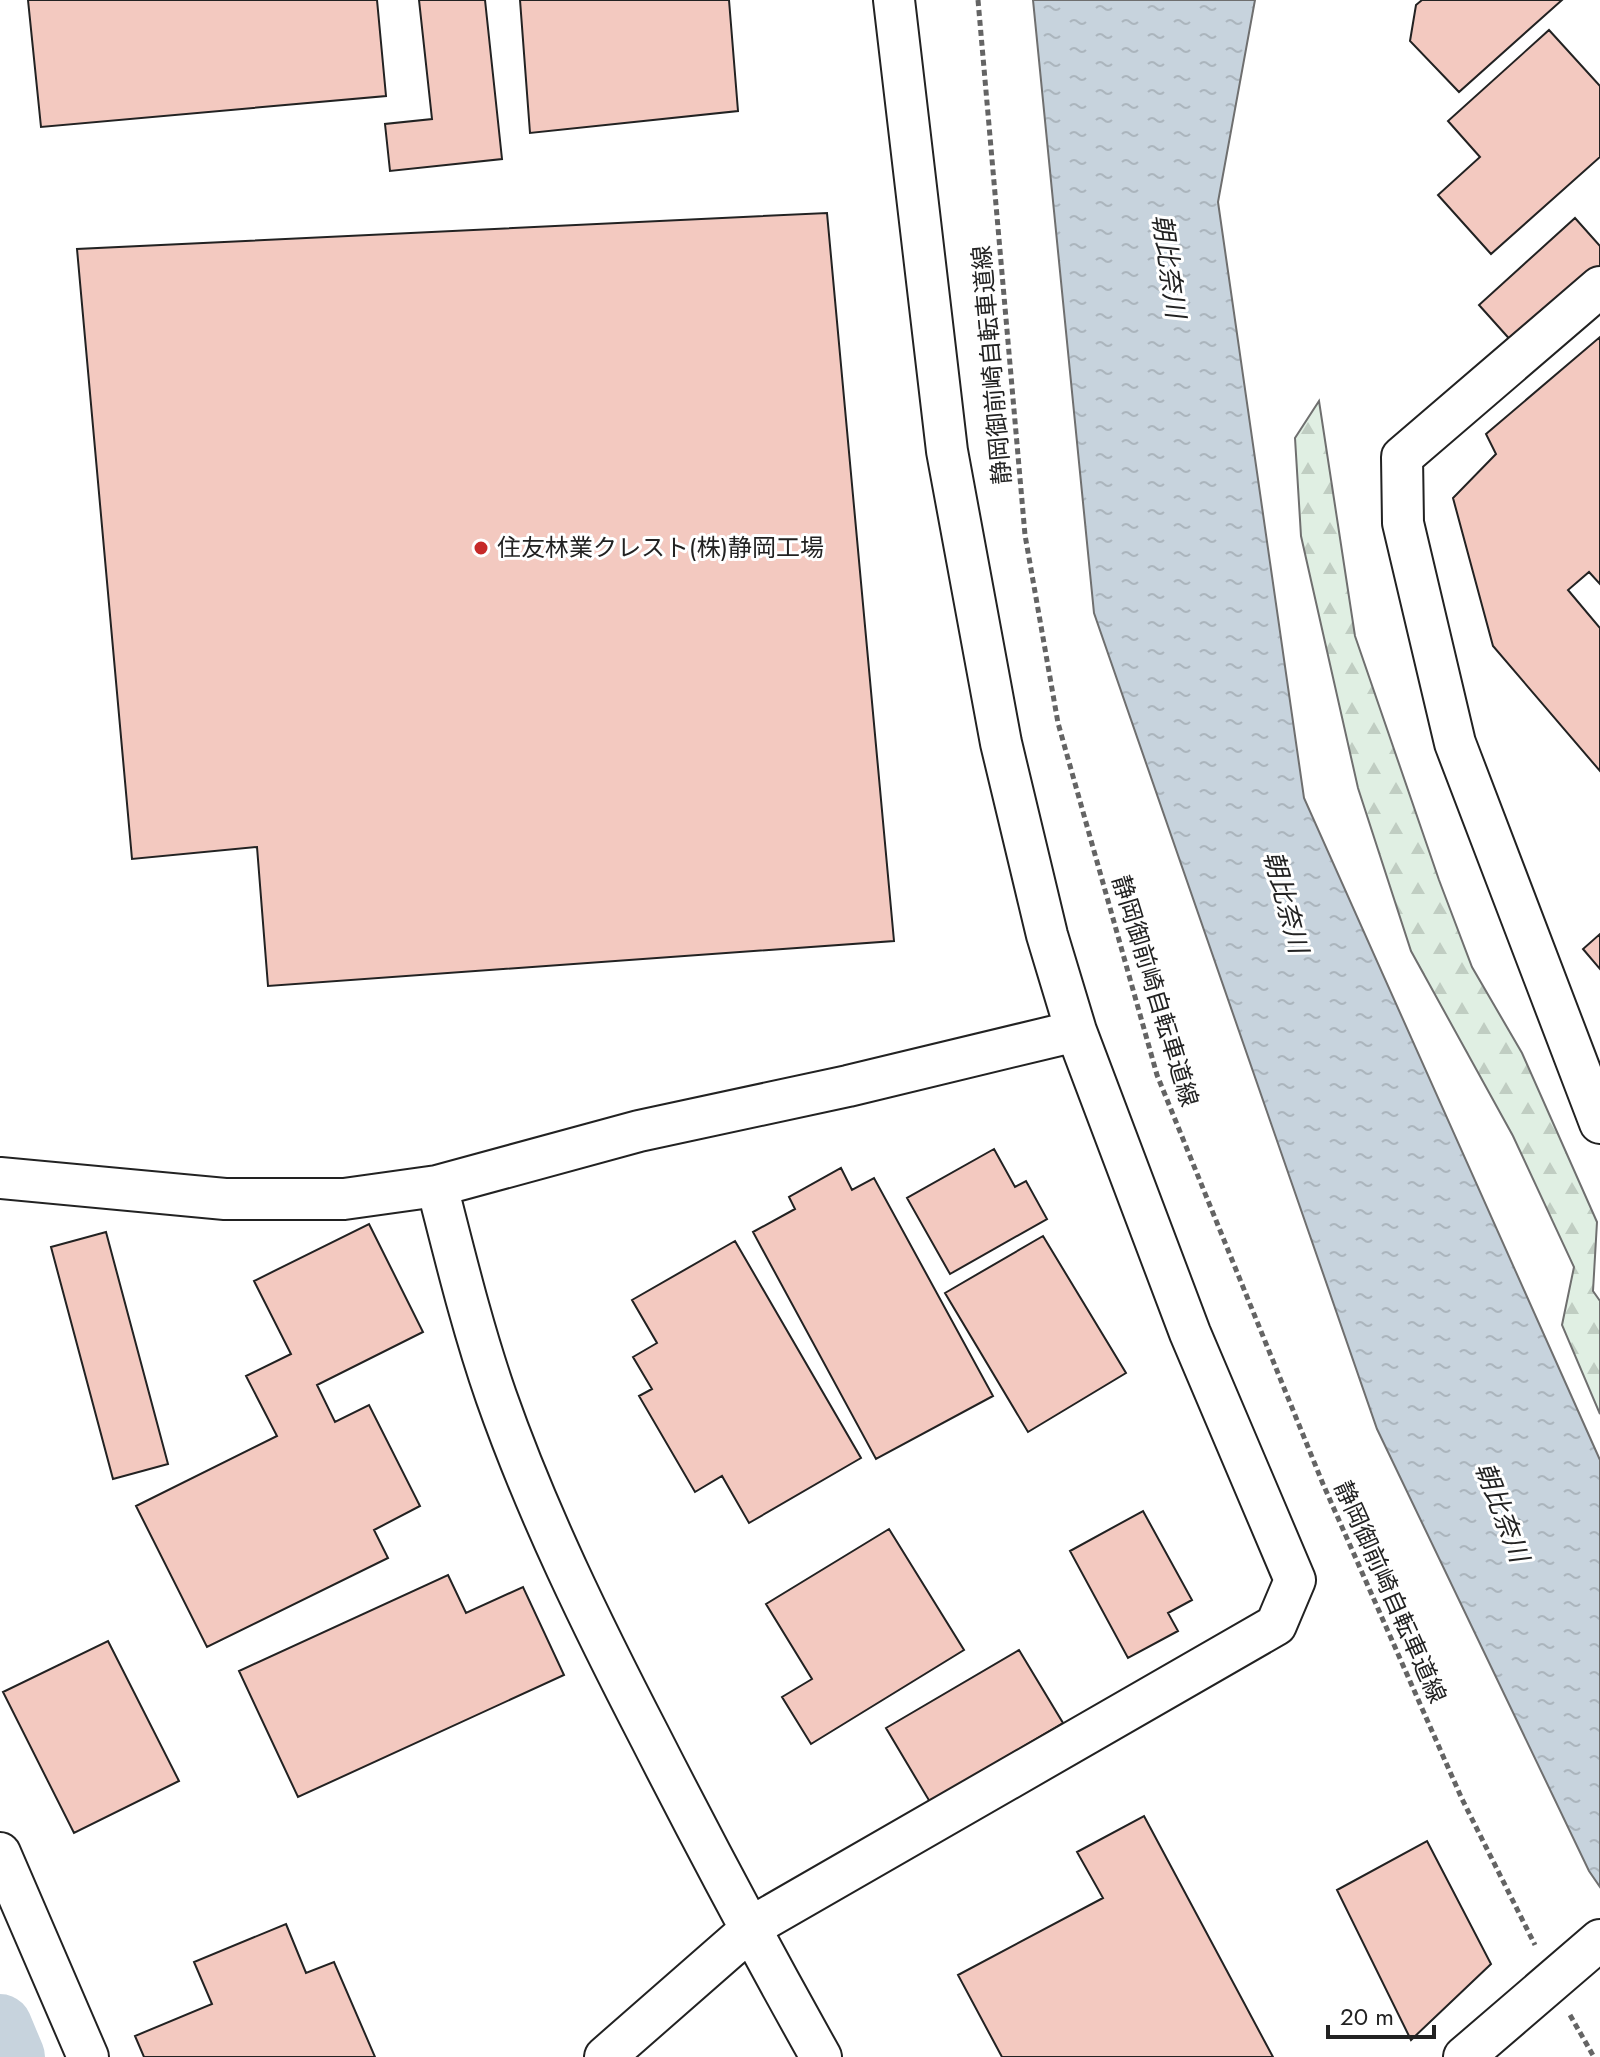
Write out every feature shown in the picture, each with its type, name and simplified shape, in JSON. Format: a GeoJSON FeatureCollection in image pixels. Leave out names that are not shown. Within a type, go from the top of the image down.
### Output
{"type":"FeatureCollection","features":[{"type":"Feature","properties":{"kind":"street"},"geometry":{"type":"LineString","coordinates":[[605,2057],[750,1930],[1276,1625],[1295,1580],[1190,1333],[1076,1031],[1047,935],[1001,743],[947,451],[894,0]]}},
{"type":"Feature","properties":{"kind":"street"},"geometry":{"type":"LineString","coordinates":[[1600,287],[1402,457],[1403,523],[1455,743],[1600,1123]]}},
{"type":"Feature","properties":{"kind":"street"},"geometry":{"type":"LineString","coordinates":[[0,1178],[225,1199],[344,1199],[437,1186],[639,1131],[848,1086],[1076,1031]]}},
{"type":"Feature","properties":{"kind":"street"},"geometry":{"type":"LineString","coordinates":[[437,1186],[496,1397],[549,1527],[608,1655],[750,1930],[821,2057]]}},
{"type":"Feature","properties":{"kind":"street"},"geometry":{"type":"LineString","coordinates":[[0,1853],[88,2057]]}},
{"type":"Feature","properties":{"kind":"street"},"geometry":{"type":"LineString","coordinates":[[1464,2057],[1600,1940]]}},
{"type":"Feature","properties":{"kind":"path","name":"静岡御前崎自転車道線"},"geometry":{"type":"LineString","coordinates":[[978,0],[1025,535],[1058,723],[1157,1075],[1323,1484],[1462,1799],[1594,2057]]}},
{"type":"Feature","properties":{"kind":"green space"},"geometry":{"type":"Polygon","coordinates":[[[1319,401],[1355,636],[1472,967],[1522,1053],[1597,1222],[1593,1291],[1600,1301],[1600,1414],[1562,1325],[1574,1267],[1513,1136],[1411,951],[1358,788],[1301,536],[1295,438],[1319,401]]]}},
{"type":"Feature","properties":{"kind":"water","name":"朝比奈川"},"geometry":{"type":"Polygon","coordinates":[[[1033,0],[1255,0],[1218,202],[1304,798],[1600,1460],[1600,1887],[1589,1871],[1377,1429],[1094,613],[1033,0]]]}},
{"type":"Feature","properties":{"kind":"building"},"geometry":{"type":"Polygon","coordinates":[[[28,0],[377,0],[386,96],[41,127],[28,0]]]}},
{"type":"Feature","properties":{"kind":"building"},"geometry":{"type":"Polygon","coordinates":[[[419,0],[485,0],[502,159],[390,171],[385,124],[432,119],[419,0]]]}},
{"type":"Feature","properties":{"kind":"building"},"geometry":{"type":"Polygon","coordinates":[[[520,0],[729,0],[738,111],[530,133],[520,0]]]}},
{"type":"Feature","properties":{"kind":"building"},"geometry":{"type":"Polygon","coordinates":[[[1422,0],[1562,0],[1459,92],[1410,41],[1416,5],[1422,0]]]}},
{"type":"Feature","properties":{"kind":"building"},"geometry":{"type":"Polygon","coordinates":[[[1549,30],[1600,86],[1600,157],[1491,254],[1438,195],[1480,157],[1448,121],[1549,30]]]}},
{"type":"Feature","properties":{"kind":"building","name":"住友林業クレスト(株)静岡工場"},"geometry":{"type":"Polygon","coordinates":[[[827,213],[894,941],[268,986],[257,847],[132,859],[77,249],[827,213]]]}},
{"type":"Feature","properties":{"kind":"building"},"geometry":{"type":"Polygon","coordinates":[[[1575,218],[1600,246],[1600,266],[1514,344],[1479,305],[1575,218]]]}},
{"type":"Feature","properties":{"kind":"building"},"geometry":{"type":"Polygon","coordinates":[[[1600,337],[1600,584],[1589,572],[1568,590],[1600,628],[1600,771],[1493,646],[1453,498],[1496,454],[1486,434],[1600,337]]]}},
{"type":"Feature","properties":{"kind":"building"},"geometry":{"type":"Polygon","coordinates":[[[1600,934],[1600,969],[1583,949],[1600,934]]]}},
{"type":"Feature","properties":{"kind":"building"},"geometry":{"type":"Polygon","coordinates":[[[994,1149],[1015,1187],[1026,1181],[1047,1219],[950,1274],[907,1198],[994,1149]]]}},
{"type":"Feature","properties":{"kind":"building"},"geometry":{"type":"Polygon","coordinates":[[[841,1168],[852,1190],[874,1178],[993,1396],[876,1459],[753,1232],[795,1209],[789,1197],[841,1168]]]}},
{"type":"Feature","properties":{"kind":"building"},"geometry":{"type":"Polygon","coordinates":[[[369,1224],[423,1332],[317,1385],[335,1422],[369,1405],[420,1506],[374,1530],[388,1558],[207,1647],[136,1506],[277,1436],[246,1376],[291,1354],[254,1281],[369,1224]]]}},
{"type":"Feature","properties":{"kind":"building"},"geometry":{"type":"Polygon","coordinates":[[[106,1232],[168,1464],[113,1479],[51,1247],[106,1232]]]}},
{"type":"Feature","properties":{"kind":"building"},"geometry":{"type":"Polygon","coordinates":[[[1043,1236],[1126,1373],[1028,1432],[945,1293],[1043,1236]]]}},
{"type":"Feature","properties":{"kind":"building"},"geometry":{"type":"Polygon","coordinates":[[[735,1241],[861,1458],[749,1523],[722,1476],[695,1492],[639,1396],[652,1389],[633,1357],[657,1343],[632,1300],[735,1241]]]}},
{"type":"Feature","properties":{"kind":"building"},"geometry":{"type":"Polygon","coordinates":[[[1143,1511],[1192,1600],[1168,1613],[1178,1631],[1128,1658],[1070,1551],[1143,1511]]]}},
{"type":"Feature","properties":{"kind":"building"},"geometry":{"type":"Polygon","coordinates":[[[889,1529],[964,1650],[811,1744],[782,1697],[812,1679],[766,1604],[889,1529]]]}},
{"type":"Feature","properties":{"kind":"building"},"geometry":{"type":"Polygon","coordinates":[[[448,1575],[466,1613],[523,1587],[564,1675],[298,1797],[239,1671],[448,1575]]]}},
{"type":"Feature","properties":{"kind":"building"},"geometry":{"type":"Polygon","coordinates":[[[108,1641],[179,1781],[74,1833],[3,1692],[108,1641]]]}},
{"type":"Feature","properties":{"kind":"building"},"geometry":{"type":"Polygon","coordinates":[[[1019,1650],[1063,1723],[930,1802],[886,1728],[1019,1650]]]}},
{"type":"Feature","properties":{"kind":"building"},"geometry":{"type":"Polygon","coordinates":[[[1144,1816],[1273,2057],[1002,2057],[958,1975],[1103,1898],[1077,1852],[1144,1816]]]}},
{"type":"Feature","properties":{"kind":"building"},"geometry":{"type":"Polygon","coordinates":[[[1427,1841],[1491,1964],[1411,2040],[1337,1890],[1427,1841]]]}},
{"type":"Feature","properties":{"kind":"building"},"geometry":{"type":"Polygon","coordinates":[[[286,1924],[306,1973],[334,1962],[375,2057],[144,2057],[135,2036],[212,2004],[194,1962],[286,1924]]]}},
{"type":"Feature","properties":{"kind":"waterway"},"geometry":{"type":"LineString","coordinates":[[0,2026],[13,2057]]}},
{"type":"Feature","properties":{"kind":"place","name":"住友林業クレスト(株)静岡工場"},"geometry":{"type":"Point","coordinates":[481,548]}}]}
